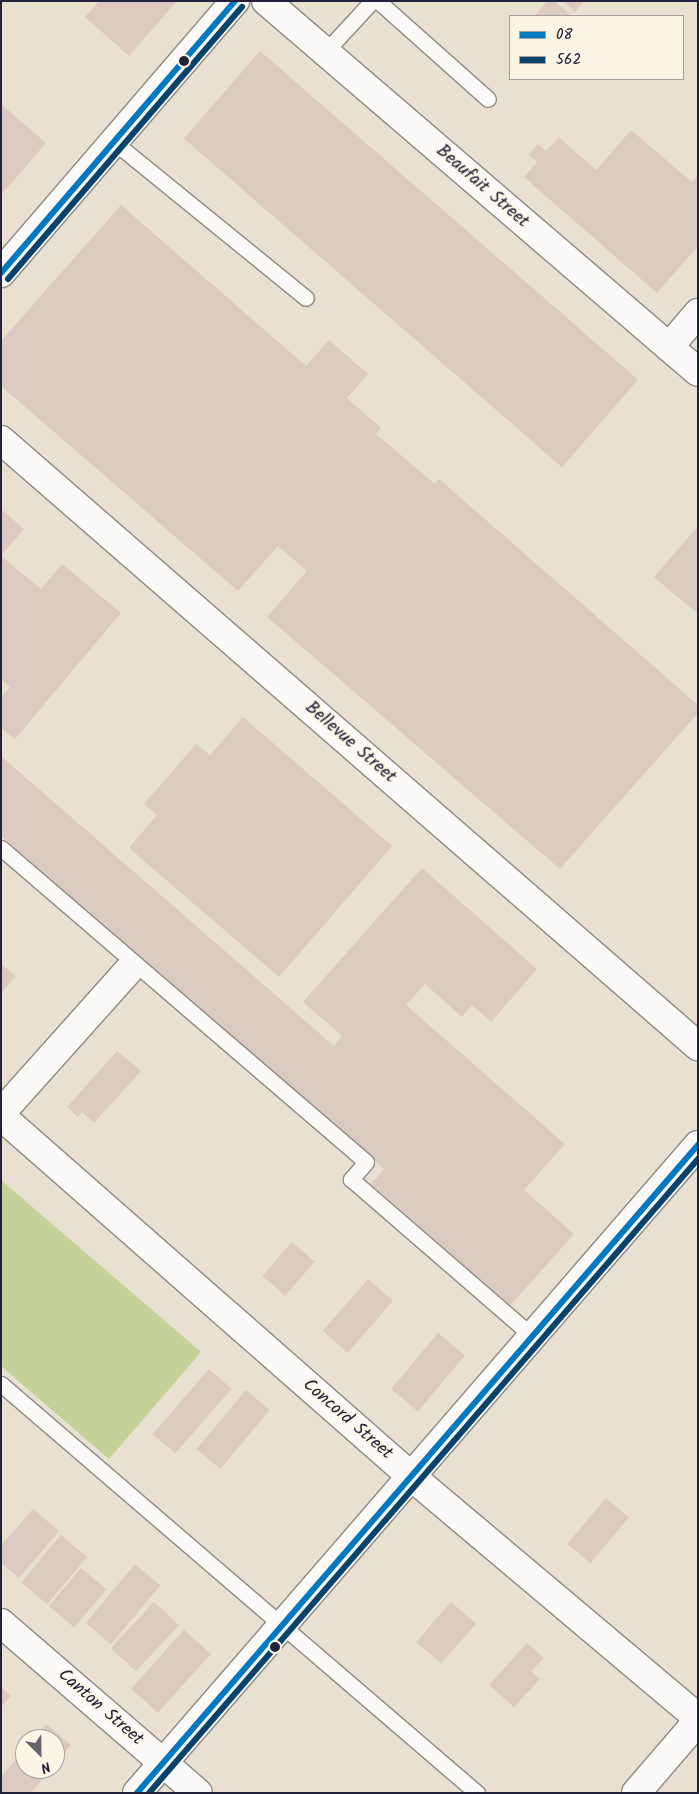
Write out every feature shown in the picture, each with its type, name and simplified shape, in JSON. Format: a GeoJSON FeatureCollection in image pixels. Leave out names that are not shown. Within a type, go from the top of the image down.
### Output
{"type":"FeatureCollection","features":[{"type":"Feature","properties":{"kind":"street"},"geometry":{"type":"LineString","coordinates":[[1,273],[235,1]]}},
{"type":"Feature","properties":{"kind":"street","name":"Beaufait Street"},"geometry":{"type":"LineString","coordinates":[[266,1],[698,372]]}},
{"type":"Feature","properties":{"kind":"street"},"geometry":{"type":"LineString","coordinates":[[669,347],[698,313]]}},
{"type":"Feature","properties":{"kind":"street","name":"Bellevue Street"},"geometry":{"type":"LineString","coordinates":[[1,440],[698,1046]]}},
{"type":"Feature","properties":{"kind":"street"},"geometry":{"type":"LineString","coordinates":[[1,1115],[129,970]]}},
{"type":"Feature","properties":{"kind":"street","name":"Concord Street"},"geometry":{"type":"LineString","coordinates":[[1,1115],[412,1477],[698,1720]]}},
{"type":"Feature","properties":{"kind":"street"},"geometry":{"type":"LineString","coordinates":[[138,1793],[698,1145]]}},
{"type":"Feature","properties":{"kind":"street","name":"Canton Street"},"geometry":{"type":"LineString","coordinates":[[1,1623],[198,1793]]}},
{"type":"Feature","properties":{"kind":"street"},"geometry":{"type":"LineString","coordinates":[[636,1793],[698,1720]]}},
{"type":"Feature","properties":{"kind":"lane"},"geometry":{"type":"LineString","coordinates":[[325,52],[372,1]]}},
{"type":"Feature","properties":{"kind":"lane"},"geometry":{"type":"LineString","coordinates":[[378,1],[488,99]]}},
{"type":"Feature","properties":{"kind":"lane"},"geometry":{"type":"LineString","coordinates":[[114,142],[306,298]]}},
{"type":"Feature","properties":{"kind":"lane"},"geometry":{"type":"LineString","coordinates":[[1,848],[366,1162],[351,1179],[532,1336]]}},
{"type":"Feature","properties":{"kind":"lane"},"geometry":{"type":"LineString","coordinates":[[1,1384],[477,1793]]}},
{"type":"Feature","properties":{"kind":"green space"},"geometry":{"type":"Polygon","coordinates":[[[1,1180],[201,1352],[109,1459],[1,1366],[1,1180]]]}},
{"type":"Feature","properties":{"kind":"building"},"geometry":{"type":"Polygon","coordinates":[[[99,1],[177,1],[129,56],[85,17],[99,1]]]}},
{"type":"Feature","properties":{"kind":"building"},"geometry":{"type":"Polygon","coordinates":[[[547,1],[554,1],[571,15],[536,15],[547,1]]]}},
{"type":"Feature","properties":{"kind":"building"},"geometry":{"type":"Polygon","coordinates":[[[563,1],[584,1],[575,12],[563,1]]]}},
{"type":"Feature","properties":{"kind":"building"},"geometry":{"type":"Polygon","coordinates":[[[260,51],[638,380],[562,467],[184,139],[260,51]]]}},
{"type":"Feature","properties":{"kind":"building"},"geometry":{"type":"Polygon","coordinates":[[[1,104],[46,143],[1,195],[1,104]]]}},
{"type":"Feature","properties":{"kind":"building"},"geometry":{"type":"Polygon","coordinates":[[[631,130],[692,182],[698,175],[698,246],[657,293],[524,177],[537,162],[529,155],[538,144],[546,151],[559,137],[596,170],[631,130]]]}},
{"type":"Feature","properties":{"kind":"building"},"geometry":{"type":"Polygon","coordinates":[[[121,205],[306,366],[329,340],[368,374],[347,398],[381,428],[376,434],[435,484],[439,479],[698,705],[698,713],[560,869],[267,617],[307,571],[278,546],[238,591],[1,386],[1,341],[121,205]]]}},
{"type":"Feature","properties":{"kind":"building"},"geometry":{"type":"Polygon","coordinates":[[[1,509],[24,529],[1,556],[1,509]]]}},
{"type":"Feature","properties":{"kind":"building"},"geometry":{"type":"Polygon","coordinates":[[[698,526],[698,614],[654,577],[698,526]]]}},
{"type":"Feature","properties":{"kind":"building"},"geometry":{"type":"Polygon","coordinates":[[[1,556],[41,589],[62,564],[121,613],[15,739],[1,728],[1,697],[10,687],[1,679],[1,556]]]}},
{"type":"Feature","properties":{"kind":"building"},"geometry":{"type":"Polygon","coordinates":[[[243,717],[392,846],[279,977],[129,848],[157,815],[144,804],[196,744],[210,755],[243,717]]]}},
{"type":"Feature","properties":{"kind":"building"},"geometry":{"type":"Polygon","coordinates":[[[1,756],[334,1046],[342,1036],[303,1002],[422,868],[537,969],[491,1022],[472,1005],[462,1017],[425,984],[406,1005],[565,1144],[524,1190],[574,1234],[510,1306],[371,1184],[384,1169],[1,836],[1,756]]]}},
{"type":"Feature","properties":{"kind":"building"},"geometry":{"type":"Polygon","coordinates":[[[1,964],[16,976],[1,993],[1,964]]]}},
{"type":"Feature","properties":{"kind":"building"},"geometry":{"type":"Polygon","coordinates":[[[117,1051],[141,1071],[94,1123],[82,1112],[78,1117],[67,1107],[117,1051]]]}},
{"type":"Feature","properties":{"kind":"building"},"geometry":{"type":"Polygon","coordinates":[[[292,1242],[315,1262],[285,1296],[262,1276],[292,1242]]]}},
{"type":"Feature","properties":{"kind":"building"},"geometry":{"type":"Polygon","coordinates":[[[368,1279],[393,1301],[348,1353],[323,1331],[368,1279]]]}},
{"type":"Feature","properties":{"kind":"building"},"geometry":{"type":"Polygon","coordinates":[[[438,1333],[465,1355],[418,1411],[391,1389],[438,1333]]]}},
{"type":"Feature","properties":{"kind":"building"},"geometry":{"type":"Polygon","coordinates":[[[209,1369],[232,1389],[175,1454],[153,1434],[209,1369]]]}},
{"type":"Feature","properties":{"kind":"building"},"geometry":{"type":"Polygon","coordinates":[[[246,1390],[270,1410],[220,1469],[197,1449],[246,1390]]]}},
{"type":"Feature","properties":{"kind":"building"},"geometry":{"type":"Polygon","coordinates":[[[606,1498],[629,1517],[590,1563],[567,1544],[606,1498]]]}},
{"type":"Feature","properties":{"kind":"building"},"geometry":{"type":"Polygon","coordinates":[[[33,1509],[59,1531],[19,1578],[1,1563],[1,1545],[33,1509]]]}},
{"type":"Feature","properties":{"kind":"building"},"geometry":{"type":"Polygon","coordinates":[[[61,1535],[87,1557],[47,1604],[21,1582],[61,1535]]]}},
{"type":"Feature","properties":{"kind":"building"},"geometry":{"type":"Polygon","coordinates":[[[135,1564],[160,1585],[111,1644],[86,1623],[135,1564]]]}},
{"type":"Feature","properties":{"kind":"building"},"geometry":{"type":"Polygon","coordinates":[[[81,1568],[106,1589],[74,1628],[49,1606],[81,1568]]]}},
{"type":"Feature","properties":{"kind":"building"},"geometry":{"type":"Polygon","coordinates":[[[154,1602],[179,1625],[136,1671],[111,1648],[154,1602]]]}},
{"type":"Feature","properties":{"kind":"building"},"geometry":{"type":"Polygon","coordinates":[[[451,1602],[476,1624],[441,1664],[416,1642],[451,1602]]]}},
{"type":"Feature","properties":{"kind":"building"},"geometry":{"type":"Polygon","coordinates":[[[184,1630],[211,1654],[158,1713],[131,1689],[184,1630]]]}},
{"type":"Feature","properties":{"kind":"building"},"geometry":{"type":"Polygon","coordinates":[[[527,1643],[544,1658],[531,1671],[540,1679],[514,1707],[489,1685],[527,1643]]]}},
{"type":"Feature","properties":{"kind":"building"},"geometry":{"type":"Polygon","coordinates":[[[1,1687],[11,1696],[1,1707],[1,1687]]]}},
{"type":"Feature","properties":{"kind":"building"},"geometry":{"type":"Polygon","coordinates":[[[46,1724],[52,1729],[42,1729],[46,1724]]]}},
{"type":"Feature","properties":{"kind":"building"},"geometry":{"type":"Polygon","coordinates":[[[65,1740],[71,1745],[65,1752],[65,1740]]]}},
{"type":"Feature","properties":{"kind":"building"},"geometry":{"type":"Polygon","coordinates":[[[15,1760],[15,1779],[43,1779],[31,1793],[1,1793],[1,1777],[15,1760]]]}},
{"type":"Feature","properties":{"kind":"transit line","name":"08"},"geometry":{"type":"LineString","coordinates":[[1,273],[235,1]]}},
{"type":"Feature","properties":{"kind":"transit line","name":"562"},"geometry":{"type":"LineString","coordinates":[[8,279],[242,7]]}},
{"type":"Feature","properties":{"kind":"transit line","name":"08"},"geometry":{"type":"LineString","coordinates":[[137,1793],[698,1145]]}},
{"type":"Feature","properties":{"kind":"transit line","name":"562"},"geometry":{"type":"LineString","coordinates":[[149,1793],[698,1159]]}}]}
